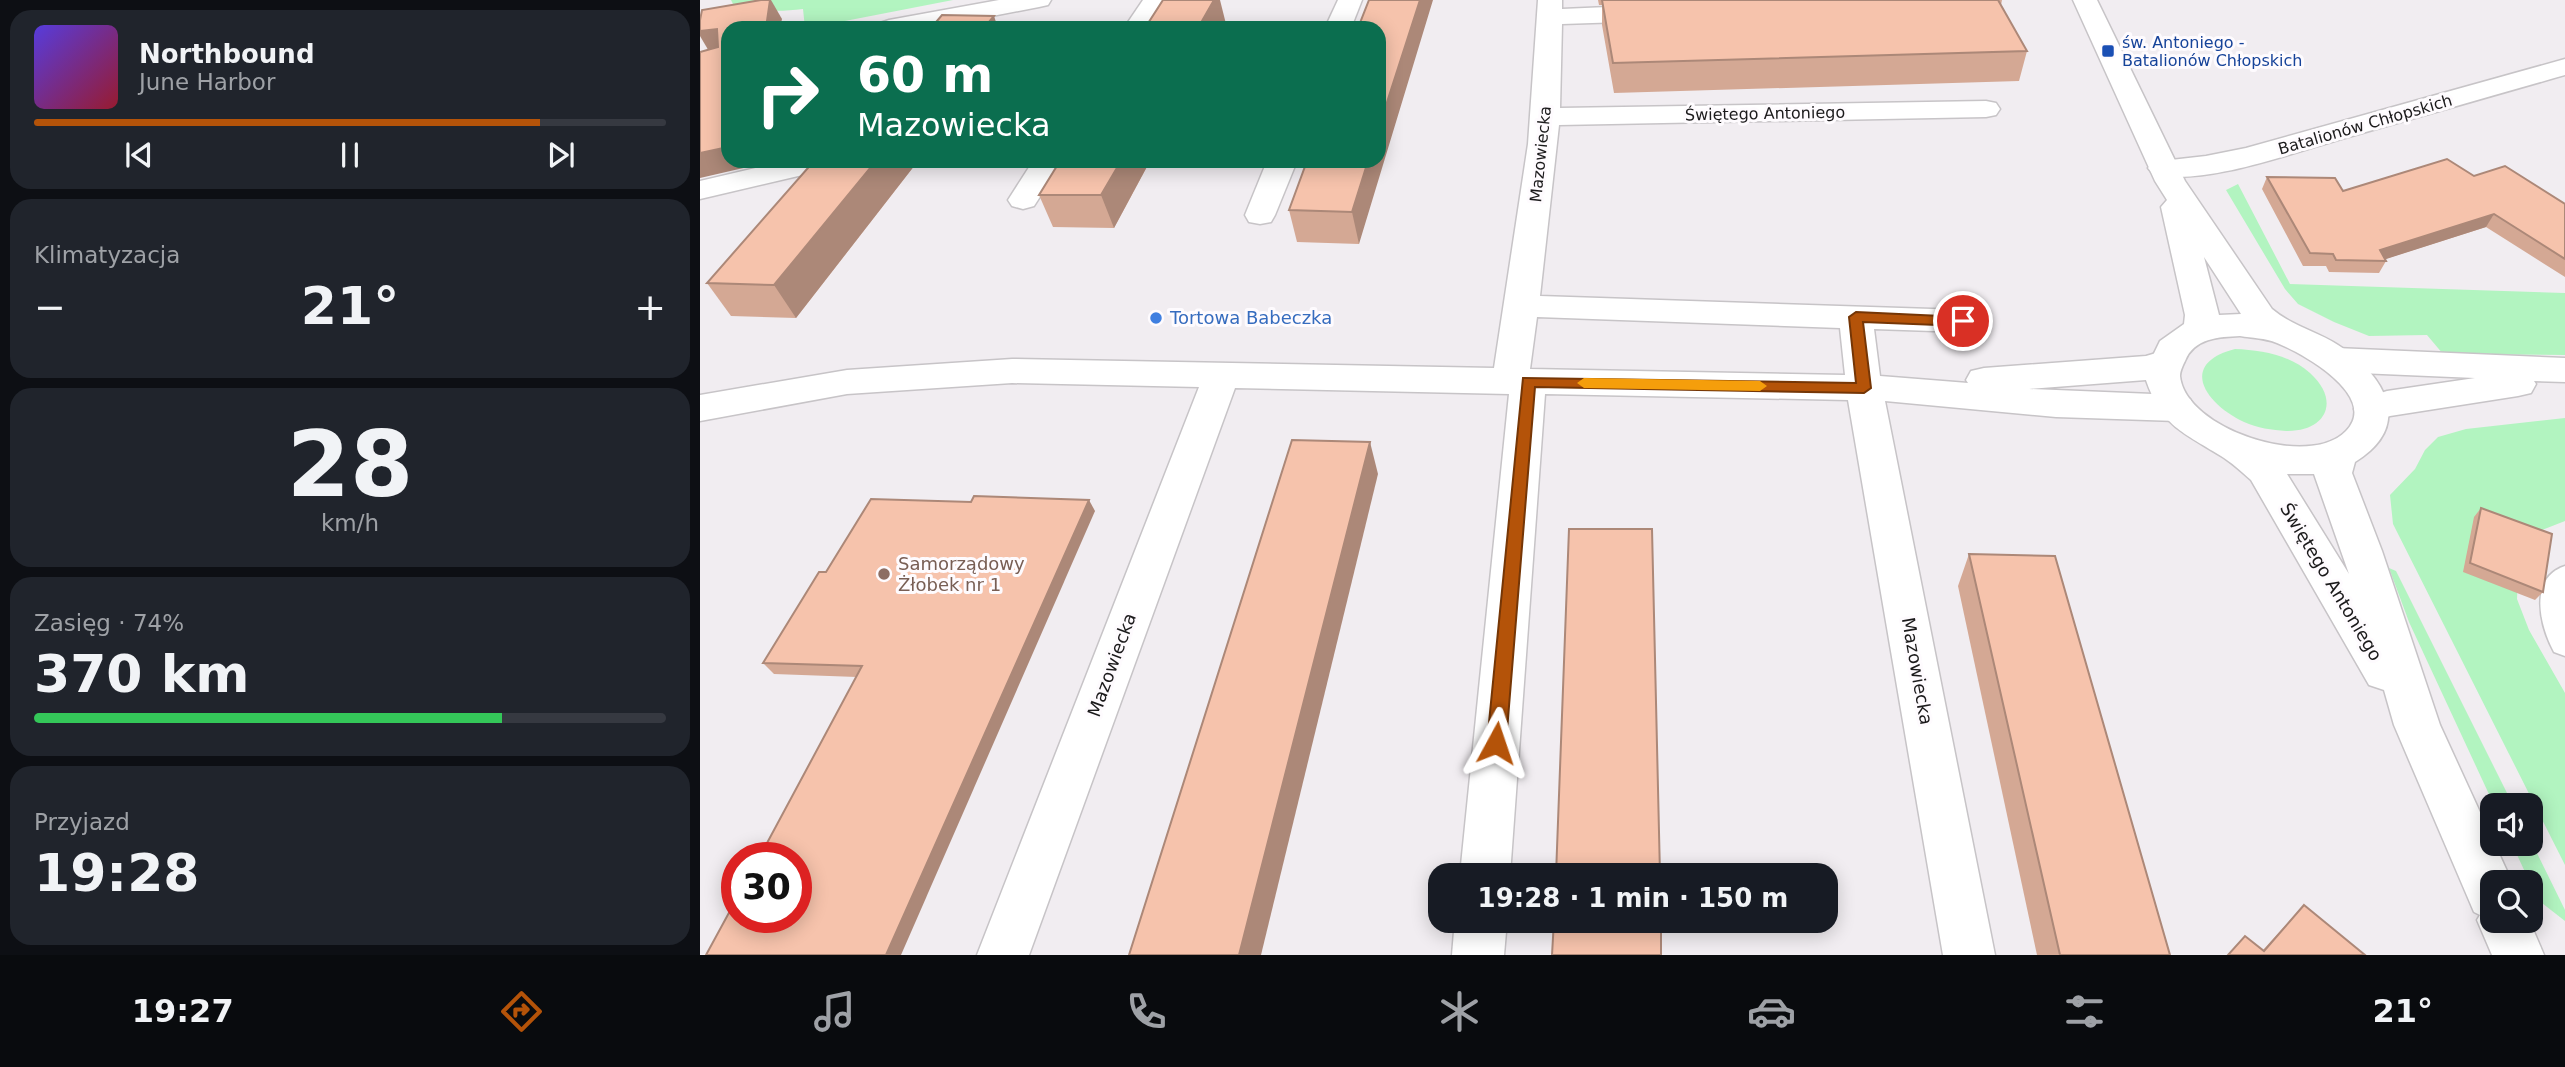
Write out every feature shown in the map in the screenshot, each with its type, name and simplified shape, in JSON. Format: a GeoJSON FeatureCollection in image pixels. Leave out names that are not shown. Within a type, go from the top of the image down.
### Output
{"type":"FeatureCollection","features":[{"type":"Feature","properties":{"kind":"street"},"geometry":{"type":"LineString","coordinates":[[926,21],[1039,0]]}},
{"type":"Feature","properties":{"kind":"street"},"geometry":{"type":"LineString","coordinates":[[1142,21],[1155,0]]}},
{"type":"Feature","properties":{"kind":"street"},"geometry":{"type":"LineString","coordinates":[[1341,21],[1350,0]]}},
{"type":"Feature","properties":{"kind":"street"},"geometry":{"type":"LineString","coordinates":[[2085,0],[2166,174],[2260,317],[2275,330]]}},
{"type":"Feature","properties":{"kind":"street"},"geometry":{"type":"LineString","coordinates":[[1550,8],[1675,12]]}},
{"type":"Feature","properties":{"kind":"street","name":"Mazowiecka"},"geometry":{"type":"LineString","coordinates":[[1486,863],[1519,382],[1521,306],[1544,117],[1550,8]]}},
{"type":"Feature","properties":{"kind":"street","name":"Batalionów Chłopskich"},"geometry":{"type":"LineString","coordinates":[[2166,174],[2250,156],[2565,67]]}},
{"type":"Feature","properties":{"kind":"street","name":"Świętego Antoniego"},"geometry":{"type":"LineString","coordinates":[[1544,117],[1986,109]]}},
{"type":"Feature","properties":{"kind":"street"},"geometry":{"type":"LineString","coordinates":[[700,190],[798,168]]}},
{"type":"Feature","properties":{"kind":"street"},"geometry":{"type":"LineString","coordinates":[[1023,200],[1044,168]]}},
{"type":"Feature","properties":{"kind":"street"},"geometry":{"type":"LineString","coordinates":[[1260,215],[1279,168]]}},
{"type":"Feature","properties":{"kind":"street"},"geometry":{"type":"LineString","coordinates":[[2166,174],[2202,315],[2201,329]]}},
{"type":"Feature","properties":{"kind":"street"},"geometry":{"type":"LineString","coordinates":[[1521,306],[1963,321]]}},
{"type":"Feature","properties":{"kind":"street","name":"Mazowiecka"},"geometry":{"type":"LineString","coordinates":[[1856,317],[1873,388],[1969,955]]}},
{"type":"Feature","properties":{"kind":"street"},"geometry":{"type":"LineString","coordinates":[[2240,325],[2275,330],[2295,337],[2336,360],[2362,385],[2372,408],[2371,423],[2354,447],[2337,456],[2303,462],[2266,458],[2236,448],[2206,432],[2177,408],[2163,386],[2163,363],[2176,343],[2201,329],[2240,325]]}},
{"type":"Feature","properties":{"kind":"street"},"geometry":{"type":"LineString","coordinates":[[2336,360],[2565,370]]}},
{"type":"Feature","properties":{"kind":"street"},"geometry":{"type":"LineString","coordinates":[[1873,388],[2146,368],[2163,363]]}},
{"type":"Feature","properties":{"kind":"street"},"geometry":{"type":"LineString","coordinates":[[700,408],[847,382],[1012,371],[1873,388],[2056,404],[2177,408]]}},
{"type":"Feature","properties":{"kind":"street"},"geometry":{"type":"LineString","coordinates":[[2372,408],[2565,375]]}},
{"type":"Feature","properties":{"kind":"street","name":"Mazowiecka"},"geometry":{"type":"LineString","coordinates":[[1003,955],[1221,376]]}},
{"type":"Feature","properties":{"kind":"street"},"geometry":{"type":"LineString","coordinates":[[700,424],[797,391]]}},
{"type":"Feature","properties":{"kind":"street","name":"Świętego Antoniego"},"geometry":{"type":"LineString","coordinates":[[2236,448],[2264,470],[2417,725]]}},
{"type":"Feature","properties":{"kind":"street","name":"Świętego Antoniego"},"geometry":{"type":"LineString","coordinates":[[2337,456],[2333,473],[2362,551],[2417,725],[2481,870]]}},
{"type":"Feature","properties":{"kind":"street"},"geometry":{"type":"LineString","coordinates":[[1479,955],[1480,933]]}},
{"type":"Feature","properties":{"kind":"street"},"geometry":{"type":"LineString","coordinates":[[2509,933],[2518,955]]}},
{"type":"Feature","properties":{"kind":"lane"},"geometry":{"type":"LineString","coordinates":[[2565,578],[2555,592],[2559,632],[2565,643]]}},
{"type":"Feature","properties":{"kind":"green space"},"geometry":{"type":"Polygon","coordinates":[[[731,0],[953,0],[845,21],[804,21],[803,9],[759,10],[733,4],[731,0]]]}},
{"type":"Feature","properties":{"kind":"green space"},"geometry":{"type":"Polygon","coordinates":[[[2238,184],[2290,284],[2565,293],[2565,355],[2443,354],[2427,335],[2369,336],[2298,304],[2285,289],[2226,190],[2238,184]]]}},
{"type":"Feature","properties":{"kind":"green space"},"geometry":{"type":"Polygon","coordinates":[[[2235,349],[2275,355],[2302,367],[2320,384],[2325,394],[2325,413],[2311,426],[2286,431],[2254,426],[2230,414],[2209,395],[2202,374],[2207,364],[2217,356],[2235,349]]]}},
{"type":"Feature","properties":{"kind":"green space"},"geometry":{"type":"Polygon","coordinates":[[[2565,418],[2565,521],[2542,530],[2526,549],[2518,576],[2517,599],[2529,630],[2565,693],[2565,865],[2543,821],[2543,793],[2529,793],[2393,524],[2390,495],[2415,469],[2425,450],[2438,437],[2466,429],[2565,418]]]}},
{"type":"Feature","properties":{"kind":"green space"},"geometry":{"type":"Polygon","coordinates":[[[2389,568],[2396,571],[2507,793],[2488,793],[2409,622],[2389,568]]]}},
{"type":"Feature","properties":{"kind":"green space"},"geometry":{"type":"Polygon","coordinates":[[[2518,856],[2538,856],[2565,910],[2565,921],[2543,904],[2543,870],[2524,870],[2518,856]]]}},
{"type":"Feature","properties":{"kind":"building"},"geometry":{"type":"Polygon","coordinates":[[[770,0],[767,21],[721,21],[721,148],[700,153],[700,52],[718,47],[717,29],[700,31],[702,10],[770,0]]]}},
{"type":"Feature","properties":{"kind":"building"},"geometry":{"type":"Polygon","coordinates":[[[1163,0],[1214,0],[1202,21],[1150,21],[1163,0]]]}},
{"type":"Feature","properties":{"kind":"building"},"geometry":{"type":"Polygon","coordinates":[[[1369,0],[1420,0],[1386,105],[1386,21],[1361,21],[1369,0]]]}},
{"type":"Feature","properties":{"kind":"building"},"geometry":{"type":"Polygon","coordinates":[[[1602,0],[1998,0],[2027,51],[1613,63],[1602,0]]]}},
{"type":"Feature","properties":{"kind":"building"},"geometry":{"type":"Polygon","coordinates":[[[942,15],[994,16],[990,21],[937,21],[942,15]]]}},
{"type":"Feature","properties":{"kind":"building"},"geometry":{"type":"Polygon","coordinates":[[[2447,159],[2474,176],[2505,166],[2565,204],[2565,259],[2494,214],[2380,250],[2386,261],[2336,260],[2333,254],[2310,253],[2267,177],[2335,178],[2343,191],[2447,159]]]}},
{"type":"Feature","properties":{"kind":"building"},"geometry":{"type":"Polygon","coordinates":[[[808,168],[870,168],[774,285],[707,283],[808,168]]]}},
{"type":"Feature","properties":{"kind":"building"},"geometry":{"type":"Polygon","coordinates":[[[1056,168],[1117,168],[1101,195],[1039,195],[1056,168]]]}},
{"type":"Feature","properties":{"kind":"building"},"geometry":{"type":"Polygon","coordinates":[[[1304,168],[1366,168],[1352,212],[1289,210],[1304,168]]]}},
{"type":"Feature","properties":{"kind":"building"},"geometry":{"type":"Polygon","coordinates":[[[1292,440],[1370,442],[1239,955],[1129,955],[1292,440]]]}},
{"type":"Feature","properties":{"kind":"building"},"geometry":{"type":"Polygon","coordinates":[[[974,496],[1089,500],[886,955],[706,955],[721,927],[721,933],[812,933],[812,842],[768,842],[862,666],[763,663],[819,572],[826,572],[871,499],[971,502],[974,496]]]}},
{"type":"Feature","properties":{"kind":"building"},"geometry":{"type":"Polygon","coordinates":[[[2481,508],[2552,534],[2543,592],[2470,563],[2481,508]]]}},
{"type":"Feature","properties":{"kind":"building"},"geometry":{"type":"Polygon","coordinates":[[[1569,529],[1652,529],[1660,863],[1556,863],[1569,529]]]}},
{"type":"Feature","properties":{"kind":"building"},"geometry":{"type":"Polygon","coordinates":[[[1969,554],[2055,556],[2170,955],[2060,955],[1969,554]]]}},
{"type":"Feature","properties":{"kind":"building"},"geometry":{"type":"Polygon","coordinates":[[[2304,905],[2365,955],[2228,955],[2245,936],[2264,951],[2304,905]]]}},
{"type":"Feature","properties":{"kind":"building"},"geometry":{"type":"Polygon","coordinates":[[[1553,933],[1661,933],[1661,955],[1552,955],[1553,933]]]}},
{"type":"Feature","properties":{"kind":"slow traffic"},"geometry":{"type":"LineString","coordinates":[[1584,383],[1760,386]]}},
{"type":"Feature","properties":{"kind":"place","name":"św. Antoniego - Batalionów Chłopskich"},"geometry":{"type":"Point","coordinates":[2108,51]}},
{"type":"Feature","properties":{"kind":"place","name":"Tortowa Babeczka"},"geometry":{"type":"Point","coordinates":[1156,318]}},
{"type":"Feature","properties":{"kind":"place","name":"Samorządowy Żłobek nr 1"},"geometry":{"type":"Point","coordinates":[884,574]}},
{"type":"Feature","properties":{"kind":"route"},"geometry":{"type":"LineString","coordinates":[[1496,743],[1528,382],[1864,388],[1856,317],[1963,321]]}}]}
